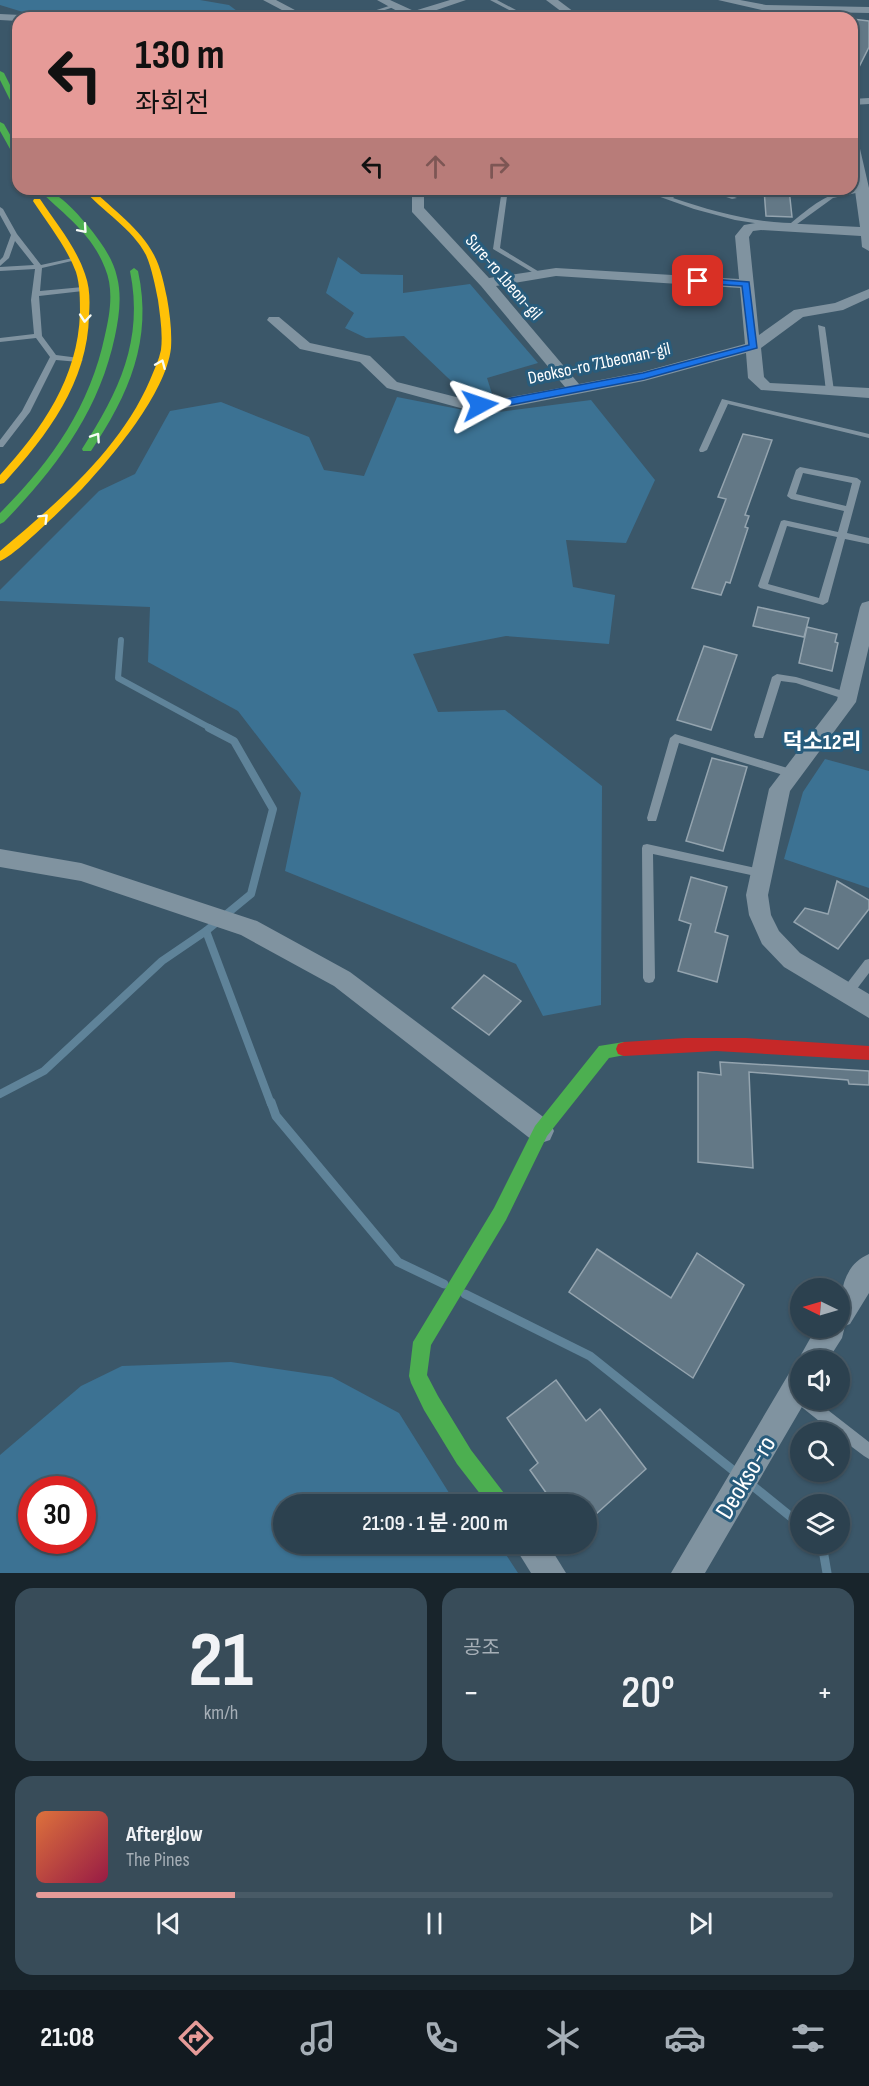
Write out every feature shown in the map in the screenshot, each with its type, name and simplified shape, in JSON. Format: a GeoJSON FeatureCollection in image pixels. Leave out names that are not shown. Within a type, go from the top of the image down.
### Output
{"type":"FeatureCollection","features":[{"type":"Feature","properties":{"kind":"main road"},"geometry":{"type":"LineString","coordinates":[[0,73],[12,96]]}},
{"type":"Feature","properties":{"kind":"main road"},"geometry":{"type":"LineString","coordinates":[[0,124],[12,145]]}},
{"type":"Feature","properties":{"kind":"main road"},"geometry":{"type":"LineString","coordinates":[[0,481],[17,464],[49,423],[71,382],[79,360],[87,311],[81,274],[33,195]]}},
{"type":"Feature","properties":{"kind":"main road"},"geometry":{"type":"LineString","coordinates":[[0,519],[39,483],[75,435],[97,390],[110,350],[115,304],[110,269],[89,236],[51,195]]}},
{"type":"Feature","properties":{"kind":"main road"},"geometry":{"type":"LineString","coordinates":[[82,195],[105,227]]}},
{"type":"Feature","properties":{"kind":"main road"},"geometry":{"type":"LineString","coordinates":[[0,556],[30,532],[107,456],[142,404],[165,356],[164,301],[150,254],[93,195]]}},
{"type":"Feature","properties":{"kind":"main road"},"geometry":{"type":"LineString","coordinates":[[78,460],[99,434],[125,381],[136,343],[142,304],[138,279],[126,256]]}},
{"type":"Feature","properties":{"kind":"main road"},"geometry":{"type":"LineString","coordinates":[[0,541],[58,486]]}},
{"type":"Feature","properties":{"kind":"main road"},"geometry":{"type":"LineString","coordinates":[[492,1494],[464,1457],[431,1403],[418,1376],[422,1342],[439,1310],[500,1214],[541,1131],[605,1051],[670,1043],[730,1043],[869,1053]]}},
{"type":"Feature","properties":{"kind":"street"},"geometry":{"type":"LineString","coordinates":[[268,0],[293,12]]}},
{"type":"Feature","properties":{"kind":"street"},"geometry":{"type":"LineString","coordinates":[[382,0],[405,12]]}},
{"type":"Feature","properties":{"kind":"street"},"geometry":{"type":"LineString","coordinates":[[429,12],[461,0]]}},
{"type":"Feature","properties":{"kind":"street"},"geometry":{"type":"LineString","coordinates":[[723,0],[766,8],[820,7],[869,10]]}},
{"type":"Feature","properties":{"kind":"street"},"geometry":{"type":"LineString","coordinates":[[795,0],[820,7]]}},
{"type":"Feature","properties":{"kind":"street"},"geometry":{"type":"LineString","coordinates":[[555,2],[575,2]]}},
{"type":"Feature","properties":{"kind":"street"},"geometry":{"type":"LineString","coordinates":[[555,2],[569,12]]}},
{"type":"Feature","properties":{"kind":"street"},"geometry":{"type":"LineString","coordinates":[[858,157],[869,232],[869,247]]}},
{"type":"Feature","properties":{"kind":"street","name":"Sure-ro 1beon-gil"},"geometry":{"type":"LineString","coordinates":[[416,195],[417,209],[486,283],[574,388]]}},
{"type":"Feature","properties":{"kind":"street"},"geometry":{"type":"LineString","coordinates":[[869,232],[760,226],[749,228],[742,236],[756,378],[766,387],[869,393]]}},
{"type":"Feature","properties":{"kind":"street"},"geometry":{"type":"LineString","coordinates":[[486,283],[556,272],[746,284]]}},
{"type":"Feature","properties":{"kind":"street","name":"Deokso-ro 71beonan-gil"},"geometry":{"type":"LineString","coordinates":[[274,320],[305,346],[365,359],[392,385],[464,404],[495,405],[644,376],[754,346],[799,313],[838,307],[869,293]]}},
{"type":"Feature","properties":{"kind":"street"},"geometry":{"type":"LineString","coordinates":[[869,607],[862,669],[846,702],[780,789],[757,895],[758,905],[770,938],[792,960],[869,1007]]}},
{"type":"Feature","properties":{"kind":"street"},"geometry":{"type":"LineString","coordinates":[[0,858],[81,872],[249,928],[342,979],[541,1131]]}},
{"type":"Feature","properties":{"kind":"street"},"geometry":{"type":"LineString","coordinates":[[850,1298],[869,1268]]}},
{"type":"Feature","properties":{"kind":"street","name":"Deokso-ro"},"geometry":{"type":"LineString","coordinates":[[687,1573],[765,1443],[790,1407]]}},
{"type":"Feature","properties":{"kind":"street"},"geometry":{"type":"LineString","coordinates":[[536,1554],[550,1573]]}},
{"type":"Feature","properties":{"kind":"lane"},"geometry":{"type":"LineString","coordinates":[[493,0],[516,12]]}},
{"type":"Feature","properties":{"kind":"lane"},"geometry":{"type":"LineString","coordinates":[[374,12],[394,6]]}},
{"type":"Feature","properties":{"kind":"lane"},"geometry":{"type":"LineString","coordinates":[[858,190],[863,190]]}},
{"type":"Feature","properties":{"kind":"lane"},"geometry":{"type":"LineString","coordinates":[[504,195],[496,249],[539,274]]}},
{"type":"Feature","properties":{"kind":"lane"},"geometry":{"type":"LineString","coordinates":[[659,195],[745,222],[792,225],[819,201],[832,195]]}},
{"type":"Feature","properties":{"kind":"lane"},"geometry":{"type":"LineString","coordinates":[[668,198],[672,195]]}},
{"type":"Feature","properties":{"kind":"lane"},"geometry":{"type":"LineString","coordinates":[[725,195],[734,198]]}},
{"type":"Feature","properties":{"kind":"lane"},"geometry":{"type":"LineString","coordinates":[[0,209],[14,235],[39,267],[36,294],[38,336],[54,357],[79,360]]}},
{"type":"Feature","properties":{"kind":"lane"},"geometry":{"type":"LineString","coordinates":[[0,264],[6,258],[14,235]]}},
{"type":"Feature","properties":{"kind":"lane"},"geometry":{"type":"LineString","coordinates":[[0,269],[39,267],[73,260]]}},
{"type":"Feature","properties":{"kind":"lane"},"geometry":{"type":"LineString","coordinates":[[36,294],[83,289]]}},
{"type":"Feature","properties":{"kind":"lane"},"geometry":{"type":"LineString","coordinates":[[821,327],[830,390]]}},
{"type":"Feature","properties":{"kind":"lane"},"geometry":{"type":"LineString","coordinates":[[0,340],[38,336]]}},
{"type":"Feature","properties":{"kind":"lane"},"geometry":{"type":"LineString","coordinates":[[0,445],[26,412],[54,357]]}},
{"type":"Feature","properties":{"kind":"lane"},"geometry":{"type":"LineString","coordinates":[[703,450],[725,401],[869,436]]}},
{"type":"Feature","properties":{"kind":"lane"},"geometry":{"type":"LineString","coordinates":[[849,509],[791,496],[800,470],[856,482],[849,509],[842,536],[823,602],[763,586],[784,523],[842,536],[869,542]]}},
{"type":"Feature","properties":{"kind":"lane"},"geometry":{"type":"LineString","coordinates":[[759,735],[777,677],[796,680],[848,696]]}},
{"type":"Feature","properties":{"kind":"lane"},"geometry":{"type":"LineString","coordinates":[[652,818],[675,738],[790,773]]}},
{"type":"Feature","properties":{"kind":"lane"},"geometry":{"type":"LineString","coordinates":[[649,978],[647,848],[760,873]]}},
{"type":"Feature","properties":{"kind":"lane"},"geometry":{"type":"LineString","coordinates":[[846,994],[869,964]]}},
{"type":"Feature","properties":{"kind":"lane"},"geometry":{"type":"LineString","coordinates":[[821,1410],[869,1451]]}},
{"type":"Feature","properties":{"kind":"shaded area"},"geometry":{"type":"Polygon","coordinates":[[[0,0],[200,0],[229,5],[238,12],[23,12],[0,5],[0,0]]]}},
{"type":"Feature","properties":{"kind":"shaded area"},"geometry":{"type":"Polygon","coordinates":[[[338,257],[361,274],[403,275],[403,293],[470,284],[538,363],[487,378],[493,397],[468,397],[404,336],[366,338],[345,328],[354,313],[326,293],[338,257]]]}},
{"type":"Feature","properties":{"kind":"shaded area"},"geometry":{"type":"Polygon","coordinates":[[[397,397],[484,414],[591,400],[655,480],[626,543],[566,540],[573,587],[615,595],[609,644],[506,636],[413,654],[438,712],[505,710],[602,786],[601,1005],[543,1016],[516,964],[285,871],[301,793],[238,711],[148,662],[150,607],[0,601],[0,590],[99,491],[135,474],[170,411],[221,402],[309,437],[324,470],[364,476],[397,397]]]}},
{"type":"Feature","properties":{"kind":"shaded area"},"geometry":{"type":"Polygon","coordinates":[[[825,759],[869,771],[869,888],[784,859],[803,792],[825,759]]]}},
{"type":"Feature","properties":{"kind":"shaded area"},"geometry":{"type":"Polygon","coordinates":[[[231,1362],[332,1377],[399,1413],[450,1494],[273,1494],[273,1554],[506,1554],[518,1573],[0,1573],[0,1455],[81,1386],[122,1366],[231,1362]]]}},
{"type":"Feature","properties":{"kind":"building"},"geometry":{"type":"Polygon","coordinates":[[[858,20],[869,21],[869,47],[858,69],[858,20]]]}},
{"type":"Feature","properties":{"kind":"building"},"geometry":{"type":"Polygon","coordinates":[[[764,195],[790,195],[792,217],[766,216],[764,195]]]}},
{"type":"Feature","properties":{"kind":"building"},"geometry":{"type":"Polygon","coordinates":[[[743,434],[772,440],[745,515],[749,516],[745,527],[748,528],[730,583],[726,582],[721,595],[692,588],[726,499],[718,497],[743,434]]]}},
{"type":"Feature","properties":{"kind":"building"},"geometry":{"type":"Polygon","coordinates":[[[758,607],[809,618],[804,637],[753,626],[758,607]]]}},
{"type":"Feature","properties":{"kind":"building"},"geometry":{"type":"Polygon","coordinates":[[[807,627],[837,634],[835,642],[838,643],[832,671],[799,663],[807,627]]]}},
{"type":"Feature","properties":{"kind":"building"},"geometry":{"type":"Polygon","coordinates":[[[704,646],[737,655],[711,730],[677,720],[704,646]]]}},
{"type":"Feature","properties":{"kind":"building"},"geometry":{"type":"Polygon","coordinates":[[[712,758],[747,767],[723,851],[686,841],[712,758]]]}},
{"type":"Feature","properties":{"kind":"building"},"geometry":{"type":"Polygon","coordinates":[[[691,877],[727,887],[715,932],[728,936],[717,982],[678,971],[691,924],[679,920],[691,877]]]}},
{"type":"Feature","properties":{"kind":"building"},"geometry":{"type":"Polygon","coordinates":[[[837,881],[869,900],[869,909],[838,949],[794,922],[805,908],[828,914],[837,881]]]}},
{"type":"Feature","properties":{"kind":"building"},"geometry":{"type":"Polygon","coordinates":[[[484,975],[521,1001],[489,1035],[452,1008],[484,975]]]}},
{"type":"Feature","properties":{"kind":"building"},"geometry":{"type":"Polygon","coordinates":[[[720,1062],[869,1071],[869,1085],[849,1084],[848,1080],[749,1072],[753,1168],[698,1162],[698,1072],[721,1075],[720,1062]]]}},
{"type":"Feature","properties":{"kind":"building"},"geometry":{"type":"Polygon","coordinates":[[[597,1249],[671,1298],[697,1253],[744,1285],[693,1378],[569,1292],[597,1249]]]}},
{"type":"Feature","properties":{"kind":"building"},"geometry":{"type":"Polygon","coordinates":[[[556,1380],[586,1421],[600,1409],[646,1469],[597,1513],[597,1494],[547,1494],[530,1470],[538,1463],[507,1418],[556,1380]]]}},
{"type":"Feature","properties":{"kind":"waterway"},"geometry":{"type":"LineString","coordinates":[[121,640],[118,678],[212,729]]}},
{"type":"Feature","properties":{"kind":"waterway"},"geometry":{"type":"LineString","coordinates":[[206,931],[251,894],[273,809],[234,741],[209,728]]}},
{"type":"Feature","properties":{"kind":"waterway"},"geometry":{"type":"LineString","coordinates":[[0,1094],[44,1071],[162,961],[206,931]]}},
{"type":"Feature","properties":{"kind":"waterway"},"geometry":{"type":"LineString","coordinates":[[206,931],[271,1104]]}},
{"type":"Feature","properties":{"kind":"waterway"},"geometry":{"type":"LineString","coordinates":[[271,1102],[276,1116],[398,1262],[444,1284]]}},
{"type":"Feature","properties":{"kind":"waterway"},"geometry":{"type":"LineString","coordinates":[[465,1294],[590,1356],[739,1475]]}},
{"type":"Feature","properties":{"kind":"waterway"},"geometry":{"type":"LineString","coordinates":[[748,1482],[790,1516]]}},
{"type":"Feature","properties":{"kind":"waterway"},"geometry":{"type":"LineString","coordinates":[[824,1554],[827,1573]]}},
{"type":"Feature","properties":{"kind":"traffic: fast"},"geometry":{"type":"LineString","coordinates":[[0,73],[12,96]]}},
{"type":"Feature","properties":{"kind":"traffic: fast"},"geometry":{"type":"LineString","coordinates":[[0,124],[12,145]]}},
{"type":"Feature","properties":{"kind":"traffic: fast"},"geometry":{"type":"LineString","coordinates":[[0,520],[56,457],[85,411],[105,359],[114,315],[113,275],[105,257],[81,224],[50,195]]}},
{"type":"Feature","properties":{"kind":"traffic: fast"},"geometry":{"type":"LineString","coordinates":[[87,449],[112,409],[131,364],[140,318],[139,294],[134,271]]}},
{"type":"Feature","properties":{"kind":"traffic: fast"},"geometry":{"type":"LineString","coordinates":[[492,1494],[464,1457],[431,1403],[418,1376],[422,1342],[500,1214],[541,1131],[605,1051],[624,1049]]}},
{"type":"Feature","properties":{"kind":"traffic: slow"},"geometry":{"type":"LineString","coordinates":[[0,557],[73,492],[117,443],[152,388],[164,358],[165,321],[154,264],[146,248],[93,195]]}},
{"type":"Feature","properties":{"kind":"traffic: slow"},"geometry":{"type":"LineString","coordinates":[[0,481],[34,443],[62,400],[80,354],[84,330],[85,304],[80,272],[66,244],[37,201]]}},
{"type":"Feature","properties":{"kind":"traffic: jam"},"geometry":{"type":"LineString","coordinates":[[624,1049],[716,1044],[869,1053]]}},
{"type":"Feature","properties":{"kind":"district","name":"덕소12리"},"geometry":{"type":"Point","coordinates":[822,741]}},
{"type":"Feature","properties":{"kind":"route"},"geometry":{"type":"LineString","coordinates":[[480,405],[495,405],[644,376],[754,346],[746,284],[698,281]]}}]}
